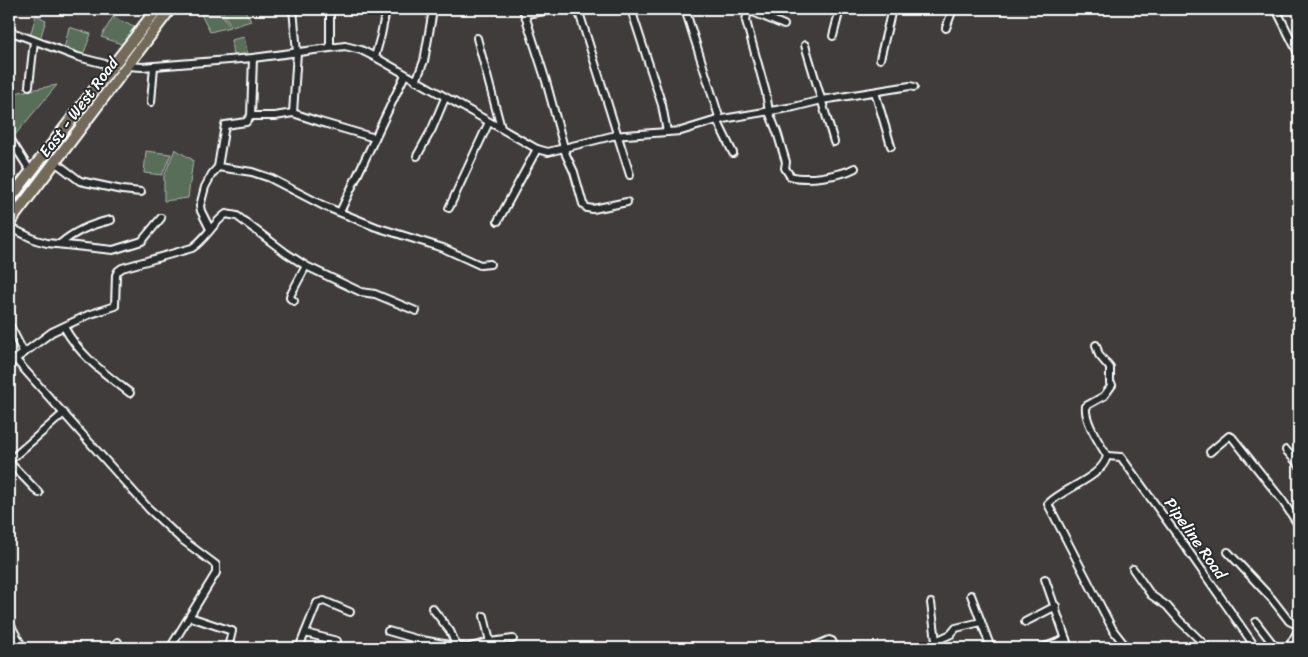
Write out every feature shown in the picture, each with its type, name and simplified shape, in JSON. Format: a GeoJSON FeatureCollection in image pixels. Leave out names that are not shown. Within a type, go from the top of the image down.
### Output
{"type":"FeatureCollection","features":[{"type":"Feature","properties":{"kind":"main road","name":"East - West Road"},"geometry":{"type":"LineString","coordinates":[[9,200],[157,9]]}},
{"type":"Feature","properties":{"kind":"main road","name":"East - West Road"},"geometry":{"type":"LineString","coordinates":[[9,223],[170,9]]}},
{"type":"Feature","properties":{"kind":"street"},"geometry":{"type":"LineString","coordinates":[[293,9],[297,52],[293,113]]}},
{"type":"Feature","properties":{"kind":"street"},"geometry":{"type":"LineString","coordinates":[[330,9],[330,47]]}},
{"type":"Feature","properties":{"kind":"street"},"geometry":{"type":"LineString","coordinates":[[559,9],[524,11],[564,148],[574,172],[583,204],[587,208],[592,209],[627,202]]}},
{"type":"Feature","properties":{"kind":"street"},"geometry":{"type":"LineString","coordinates":[[578,9],[630,175]]}},
{"type":"Feature","properties":{"kind":"street"},"geometry":{"type":"LineString","coordinates":[[631,9],[662,105],[668,132]]}},
{"type":"Feature","properties":{"kind":"street"},"geometry":{"type":"LineString","coordinates":[[685,9],[719,120],[733,153]]}},
{"type":"Feature","properties":{"kind":"street"},"geometry":{"type":"LineString","coordinates":[[833,36],[840,9]]}},
{"type":"Feature","properties":{"kind":"street"},"geometry":{"type":"LineString","coordinates":[[880,59],[892,9]]}},
{"type":"Feature","properties":{"kind":"street"},"geometry":{"type":"LineString","coordinates":[[946,28],[953,9]]}},
{"type":"Feature","properties":{"kind":"street"},"geometry":{"type":"LineString","coordinates":[[1276,9],[1299,55]]}},
{"type":"Feature","properties":{"kind":"street"},"geometry":{"type":"LineString","coordinates":[[784,25],[748,10],[746,21],[766,93],[769,112],[786,162],[785,168],[790,176],[798,179],[845,173],[855,168]]}},
{"type":"Feature","properties":{"kind":"street"},"geometry":{"type":"LineString","coordinates":[[375,56],[385,14]]}},
{"type":"Feature","properties":{"kind":"street"},"geometry":{"type":"LineString","coordinates":[[416,81],[424,61],[432,16]]}},
{"type":"Feature","properties":{"kind":"street"},"geometry":{"type":"LineString","coordinates":[[9,31],[78,57],[113,66]]}},
{"type":"Feature","properties":{"kind":"street"},"geometry":{"type":"LineString","coordinates":[[477,38],[501,128]]}},
{"type":"Feature","properties":{"kind":"street"},"geometry":{"type":"LineString","coordinates":[[29,86],[34,41]]}},
{"type":"Feature","properties":{"kind":"street"},"geometry":{"type":"LineString","coordinates":[[804,44],[834,142]]}},
{"type":"Feature","properties":{"kind":"street"},"geometry":{"type":"LineString","coordinates":[[128,66],[142,67],[253,58],[345,46],[375,56],[445,98],[537,149],[548,152],[618,136],[668,132],[822,100],[914,87]]}},
{"type":"Feature","properties":{"kind":"street"},"geometry":{"type":"LineString","coordinates":[[210,229],[200,206],[208,180],[218,167],[225,125],[246,122],[251,116],[253,58]]}},
{"type":"Feature","properties":{"kind":"street"},"geometry":{"type":"LineString","coordinates":[[151,102],[154,66]]}},
{"type":"Feature","properties":{"kind":"street"},"geometry":{"type":"LineString","coordinates":[[340,212],[405,75]]}},
{"type":"Feature","properties":{"kind":"street"},"geometry":{"type":"LineString","coordinates":[[875,92],[892,146]]}},
{"type":"Feature","properties":{"kind":"street"},"geometry":{"type":"LineString","coordinates":[[417,156],[432,129],[445,98]]}},
{"type":"Feature","properties":{"kind":"street"},"geometry":{"type":"LineString","coordinates":[[251,116],[275,116],[293,113],[375,138]]}},
{"type":"Feature","properties":{"kind":"street"},"geometry":{"type":"LineString","coordinates":[[449,208],[489,122]]}},
{"type":"Feature","properties":{"kind":"street"},"geometry":{"type":"LineString","coordinates":[[9,137],[30,172]]}},
{"type":"Feature","properties":{"kind":"street"},"geometry":{"type":"LineString","coordinates":[[498,221],[537,149]]}},
{"type":"Feature","properties":{"kind":"street"},"geometry":{"type":"LineString","coordinates":[[56,162],[80,181],[141,192]]}},
{"type":"Feature","properties":{"kind":"street"},"geometry":{"type":"LineString","coordinates":[[218,167],[252,172],[270,178],[324,206],[407,238],[443,248],[480,265],[490,264]]}},
{"type":"Feature","properties":{"kind":"street"},"geometry":{"type":"LineString","coordinates":[[9,364],[52,332],[88,315],[116,306],[116,275],[122,268],[192,248],[200,243],[210,229],[226,214],[237,216],[306,266],[361,292],[375,294],[416,311]]}},
{"type":"Feature","properties":{"kind":"street"},"geometry":{"type":"LineString","coordinates":[[9,227],[36,240],[114,250],[142,241],[161,218]]}},
{"type":"Feature","properties":{"kind":"street"},"geometry":{"type":"LineString","coordinates":[[60,244],[84,228],[111,220]]}},
{"type":"Feature","properties":{"kind":"street"},"geometry":{"type":"LineString","coordinates":[[294,302],[290,296],[306,266]]}},
{"type":"Feature","properties":{"kind":"street"},"geometry":{"type":"LineString","coordinates":[[9,324],[24,353]]}},
{"type":"Feature","properties":{"kind":"street"},"geometry":{"type":"LineString","coordinates":[[64,327],[83,355],[130,393]]}},
{"type":"Feature","properties":{"kind":"street"},"geometry":{"type":"LineString","coordinates":[[1096,345],[1099,355],[1110,368],[1110,383],[1112,385],[1104,396],[1086,406],[1085,412],[1087,420],[1106,456],[1104,464],[1096,472],[1048,504],[1113,630],[1127,648]]}},
{"type":"Feature","properties":{"kind":"street"},"geometry":{"type":"LineString","coordinates":[[15,359],[149,509],[180,538],[216,565],[216,573],[170,648]]}},
{"type":"Feature","properties":{"kind":"street"},"geometry":{"type":"LineString","coordinates":[[39,493],[9,462],[64,413]]}},
{"type":"Feature","properties":{"kind":"street"},"geometry":{"type":"LineString","coordinates":[[1210,452],[1229,436],[1232,437],[1282,500],[1299,526]]}},
{"type":"Feature","properties":{"kind":"street"},"geometry":{"type":"LineString","coordinates":[[1286,450],[1299,465]]}},
{"type":"Feature","properties":{"kind":"street","name":"Pipeline Road"},"geometry":{"type":"LineString","coordinates":[[1106,456],[1121,457],[1256,648]]}},
{"type":"Feature","properties":{"kind":"street"},"geometry":{"type":"LineString","coordinates":[[1228,552],[1272,599],[1289,621],[1299,628],[1288,648]]}},
{"type":"Feature","properties":{"kind":"street"},"geometry":{"type":"LineString","coordinates":[[1132,569],[1151,595],[1167,606],[1208,648]]}},
{"type":"Feature","properties":{"kind":"street"},"geometry":{"type":"LineString","coordinates":[[1045,579],[1056,606],[1069,648]]}},
{"type":"Feature","properties":{"kind":"street"},"geometry":{"type":"LineString","coordinates":[[971,595],[991,648]]}},
{"type":"Feature","properties":{"kind":"street"},"geometry":{"type":"LineString","coordinates":[[299,648],[317,603],[320,601],[350,612]]}},
{"type":"Feature","properties":{"kind":"street"},"geometry":{"type":"LineString","coordinates":[[931,603],[937,645]]}},
{"type":"Feature","properties":{"kind":"street"},"geometry":{"type":"LineString","coordinates":[[1025,622],[1056,606]]}},
{"type":"Feature","properties":{"kind":"street"},"geometry":{"type":"LineString","coordinates":[[432,608],[450,631],[457,647]]}},
{"type":"Feature","properties":{"kind":"street"},"geometry":{"type":"LineString","coordinates":[[484,616],[490,642]]}},
{"type":"Feature","properties":{"kind":"street"},"geometry":{"type":"LineString","coordinates":[[190,618],[228,628],[232,631],[228,648]]}},
{"type":"Feature","properties":{"kind":"street"},"geometry":{"type":"LineString","coordinates":[[9,622],[24,648]]}},
{"type":"Feature","properties":{"kind":"street"},"geometry":{"type":"LineString","coordinates":[[937,645],[956,628],[981,622]]}},
{"type":"Feature","properties":{"kind":"street"},"geometry":{"type":"LineString","coordinates":[[1256,622],[1276,648]]}},
{"type":"Feature","properties":{"kind":"street"},"geometry":{"type":"LineString","coordinates":[[388,631],[416,639],[466,648],[514,638]]}},
{"type":"Feature","properties":{"kind":"street"},"geometry":{"type":"LineString","coordinates":[[305,633],[337,640]]}},
{"type":"Feature","properties":{"kind":"street"},"geometry":{"type":"LineString","coordinates":[[411,648],[416,639]]}},
{"type":"Feature","properties":{"kind":"street"},"geometry":{"type":"LineString","coordinates":[[1042,648],[1066,639]]}},
{"type":"Feature","properties":{"kind":"street"},"geometry":{"type":"LineString","coordinates":[[810,648],[829,640],[832,641],[835,648]]}},
{"type":"Feature","properties":{"kind":"green space"},"geometry":{"type":"Polygon","coordinates":[[[198,9],[219,9],[230,27],[210,32],[198,9]]]}},
{"type":"Feature","properties":{"kind":"green space"},"geometry":{"type":"Polygon","coordinates":[[[221,9],[244,9],[251,21],[232,27],[221,9]]]}},
{"type":"Feature","properties":{"kind":"green space"},"geometry":{"type":"Polygon","coordinates":[[[36,15],[46,20],[40,39],[30,36],[36,15]]]}},
{"type":"Feature","properties":{"kind":"green space"},"geometry":{"type":"Polygon","coordinates":[[[113,17],[136,28],[124,45],[101,37],[113,17]]]}},
{"type":"Feature","properties":{"kind":"green space"},"geometry":{"type":"Polygon","coordinates":[[[69,27],[91,34],[83,55],[64,49],[69,27]]]}},
{"type":"Feature","properties":{"kind":"green space"},"geometry":{"type":"Polygon","coordinates":[[[244,37],[248,55],[233,56],[231,40],[244,37]]]}},
{"type":"Feature","properties":{"kind":"green space"},"geometry":{"type":"Polygon","coordinates":[[[57,85],[15,135],[9,122],[9,94],[57,85]]]}},
{"type":"Feature","properties":{"kind":"green space"},"geometry":{"type":"Polygon","coordinates":[[[175,149],[193,160],[188,198],[164,201],[164,176],[175,149]]]}},
{"type":"Feature","properties":{"kind":"green space"},"geometry":{"type":"Polygon","coordinates":[[[146,151],[171,154],[162,175],[144,173],[146,151]]]}}]}
